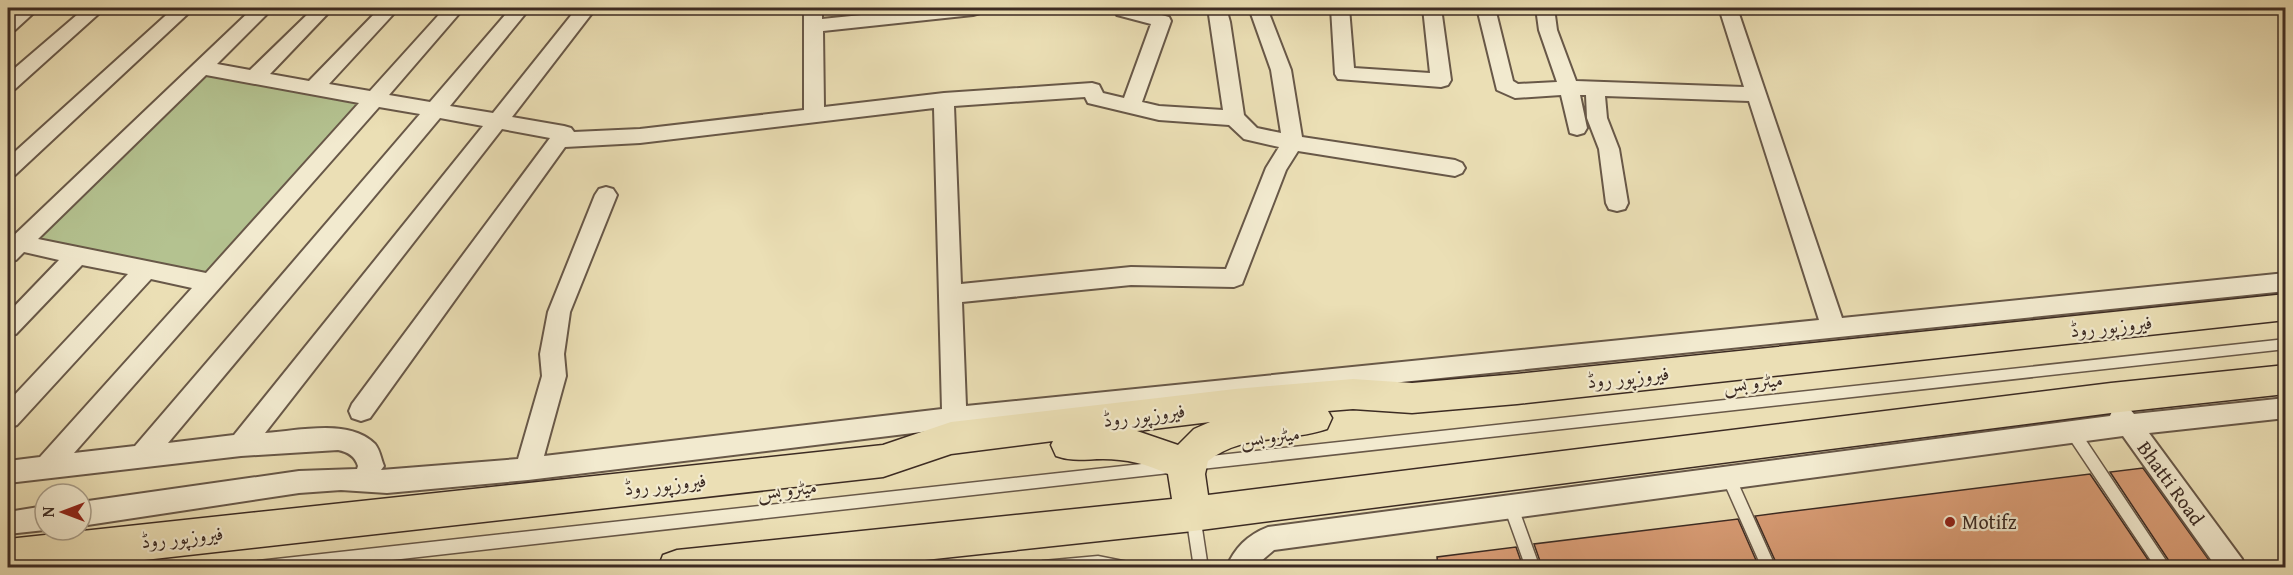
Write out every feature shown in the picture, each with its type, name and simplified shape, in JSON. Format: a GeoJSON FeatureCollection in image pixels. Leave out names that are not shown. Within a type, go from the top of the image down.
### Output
{"type":"FeatureCollection","features":[{"type":"Feature","properties":{"kind":"main road","name":"فیروزپور روڈ"},"geometry":{"type":"LineString","coordinates":[[8,557],[652,470],[883,461],[951,438],[1235,404],[1353,394],[1412,398],[1536,373],[2286,308]]}},
{"type":"Feature","properties":{"kind":"main road"},"geometry":{"type":"LineString","coordinates":[[677,567],[1193,514],[1368,509],[2119,411],[2286,379]]}},
{"type":"Feature","properties":{"kind":"main road"},"geometry":{"type":"LineString","coordinates":[[1193,514],[1186,465],[1195,449],[1208,438],[1220,433],[1359,412],[1412,398]]}},
{"type":"Feature","properties":{"kind":"main road"},"geometry":{"type":"LineString","coordinates":[[883,461],[1107,441],[1142,446],[1186,465]]}},
{"type":"Feature","properties":{"kind":"street"},"geometry":{"type":"LineString","coordinates":[[8,26],[30,8]]}},
{"type":"Feature","properties":{"kind":"street"},"geometry":{"type":"LineString","coordinates":[[8,84],[96,8]]}},
{"type":"Feature","properties":{"kind":"street"},"geometry":{"type":"LineString","coordinates":[[8,170],[185,8]]}},
{"type":"Feature","properties":{"kind":"street"},"geometry":{"type":"LineString","coordinates":[[13,249],[264,8]]}},
{"type":"Feature","properties":{"kind":"street"},"geometry":{"type":"LineString","coordinates":[[254,78],[324,8]]}},
{"type":"Feature","properties":{"kind":"street"},"geometry":{"type":"LineString","coordinates":[[314,88],[390,8]]}},
{"type":"Feature","properties":{"kind":"street"},"geometry":{"type":"LineString","coordinates":[[45,469],[372,98],[455,8]]}},
{"type":"Feature","properties":{"kind":"street"},"geometry":{"type":"LineString","coordinates":[[141,457],[521,8]]}},
{"type":"Feature","properties":{"kind":"street"},"geometry":{"type":"LineString","coordinates":[[241,445],[587,8]]}},
{"type":"Feature","properties":{"kind":"street"},"geometry":{"type":"LineString","coordinates":[[1127,8],[1124,11],[1162,21],[1131,106]]}},
{"type":"Feature","properties":{"kind":"street"},"geometry":{"type":"LineString","coordinates":[[1217,8],[1221,22],[1234,118],[1251,134],[1293,143],[1455,168]]}},
{"type":"Feature","properties":{"kind":"street"},"geometry":{"type":"LineString","coordinates":[[952,294],[1131,276],[1234,278],[1276,168],[1293,143],[1281,70],[1258,8]]}},
{"type":"Feature","properties":{"kind":"street"},"geometry":{"type":"LineString","coordinates":[[1340,8],[1345,74],[1441,80],[1432,8]]}},
{"type":"Feature","properties":{"kind":"street"},"geometry":{"type":"LineString","coordinates":[[1486,8],[1504,85],[1515,91],[1569,88],[1756,94]]}},
{"type":"Feature","properties":{"kind":"street"},"geometry":{"type":"LineString","coordinates":[[1545,8],[1548,30],[1569,88],[1577,128]]}},
{"type":"Feature","properties":{"kind":"street"},"geometry":{"type":"LineString","coordinates":[[1728,8],[1833,327]]}},
{"type":"Feature","properties":{"kind":"street"},"geometry":{"type":"LineString","coordinates":[[814,115],[813,17],[973,9]]}},
{"type":"Feature","properties":{"kind":"street"},"geometry":{"type":"LineString","coordinates":[[201,68],[564,133],[361,411]]}},
{"type":"Feature","properties":{"kind":"street"},"geometry":{"type":"LineString","coordinates":[[1594,89],[1597,118],[1609,149],[1617,203]]}},
{"type":"Feature","properties":{"kind":"street"},"geometry":{"type":"LineString","coordinates":[[559,140],[640,136],[944,100],[1092,90],[1095,98],[1159,113],[1234,118]]}},
{"type":"Feature","properties":{"kind":"street"},"geometry":{"type":"LineString","coordinates":[[944,100],[952,294],[954,418]]}},
{"type":"Feature","properties":{"kind":"street"},"geometry":{"type":"LineString","coordinates":[[528,469],[554,376],[552,354],[559,312],[606,195]]}},
{"type":"Feature","properties":{"kind":"street"},"geometry":{"type":"LineString","coordinates":[[13,249],[78,255],[211,283]]}},
{"type":"Feature","properties":{"kind":"street"},"geometry":{"type":"LineString","coordinates":[[8,327],[78,255]]}},
{"type":"Feature","properties":{"kind":"street"},"geometry":{"type":"LineString","coordinates":[[8,418],[146,270]]}},
{"type":"Feature","properties":{"kind":"street"},"geometry":{"type":"LineString","coordinates":[[93,512],[256,487],[341,479],[387,482],[528,469],[652,470],[954,418],[1536,373],[1833,327],[2286,282]]}},
{"type":"Feature","properties":{"kind":"street"},"geometry":{"type":"LineString","coordinates":[[1239,567],[1245,556],[1268,539],[1368,509],[1511,507],[2072,431],[2119,411],[2286,408]]}},
{"type":"Feature","properties":{"kind":"street","name":"Bhatti Road"},"geometry":{"type":"LineString","coordinates":[[2119,411],[2233,567]]}},
{"type":"Feature","properties":{"kind":"street"},"geometry":{"type":"LineString","coordinates":[[8,472],[241,445],[338,439],[354,443],[367,453],[371,466],[364,480]]}},
{"type":"Feature","properties":{"kind":"street"},"geometry":{"type":"LineString","coordinates":[[8,522],[33,519]]}},
{"type":"Feature","properties":{"kind":"lane","name":"میٹرو بس"},"geometry":{"type":"LineString","coordinates":[[258,567],[2286,344]]}},
{"type":"Feature","properties":{"kind":"lane"},"geometry":{"type":"LineString","coordinates":[[2072,431],[2164,567]]}},
{"type":"Feature","properties":{"kind":"lane"},"geometry":{"type":"LineString","coordinates":[[1729,478],[1769,567]]}},
{"type":"Feature","properties":{"kind":"lane"},"geometry":{"type":"LineString","coordinates":[[1511,507],[1533,567]]}},
{"type":"Feature","properties":{"kind":"lane"},"geometry":{"type":"LineString","coordinates":[[1193,514],[1201,567]]}},
{"type":"Feature","properties":{"kind":"lane"},"geometry":{"type":"LineString","coordinates":[[1043,567],[1098,563],[1128,567]]}},
{"type":"Feature","properties":{"kind":"green space"},"geometry":{"type":"Polygon","coordinates":[[[201,68],[372,98],[211,283],[19,243],[201,68]]]}},
{"type":"Feature","properties":{"kind":"building"},"geometry":{"type":"Polygon","coordinates":[[[2143,468],[2214,567],[2173,567],[2110,472],[2143,468]]]}},
{"type":"Feature","properties":{"kind":"building"},"geometry":{"type":"Polygon","coordinates":[[[2090,474],[2153,567],[1778,567],[1755,516],[2090,474]]]}},
{"type":"Feature","properties":{"kind":"building"},"geometry":{"type":"Polygon","coordinates":[[[1738,519],[1759,567],[1542,567],[1534,544],[1738,519]]]}},
{"type":"Feature","properties":{"kind":"building"},"geometry":{"type":"Polygon","coordinates":[[[1516,547],[1523,567],[1438,567],[1437,557],[1516,547]]]}},
{"type":"Feature","properties":{"kind":"place","name":"Motifz"},"geometry":{"type":"Point","coordinates":[1950,522]}}]}
